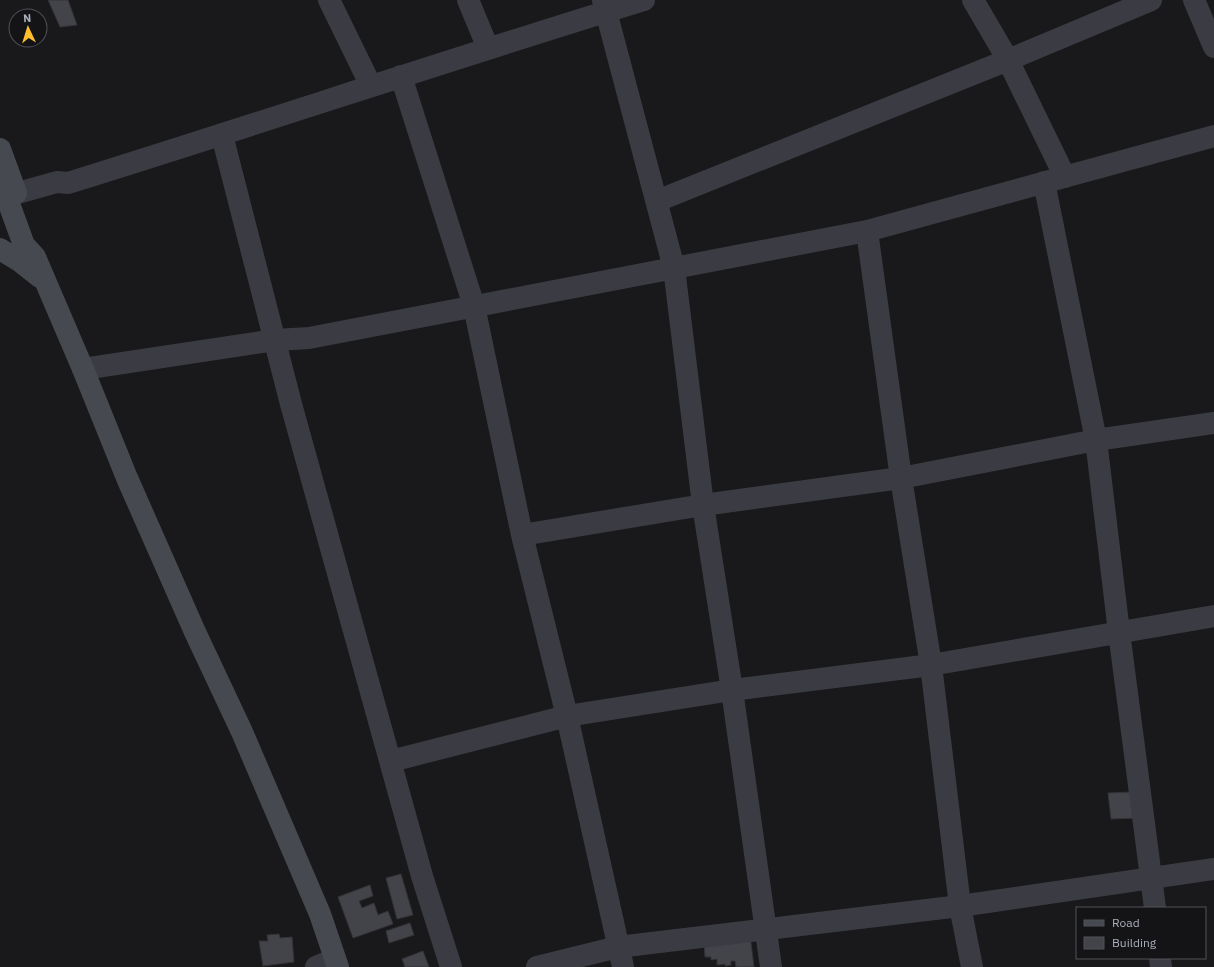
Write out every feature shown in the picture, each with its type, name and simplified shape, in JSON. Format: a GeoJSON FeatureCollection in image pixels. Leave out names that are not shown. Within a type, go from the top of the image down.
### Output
{"type":"FeatureCollection","features":[{"type":"Feature","properties":{"kind":"street"},"geometry":{"type":"LineString","coordinates":[[329,0],[371,86]]}},
{"type":"Feature","properties":{"kind":"street"},"geometry":{"type":"LineString","coordinates":[[468,0],[488,48]]}},
{"type":"Feature","properties":{"kind":"street"},"geometry":{"type":"LineString","coordinates":[[8,199],[59,192],[68,183],[222,136],[488,48],[605,6],[644,0]]}},
{"type":"Feature","properties":{"kind":"street"},"geometry":{"type":"LineString","coordinates":[[973,0],[1008,60],[1065,177]]}},
{"type":"Feature","properties":{"kind":"street"},"geometry":{"type":"LineString","coordinates":[[657,201],[1008,60],[1151,0]]}},
{"type":"Feature","properties":{"kind":"street"},"geometry":{"type":"LineString","coordinates":[[1194,0],[1214,47]]}},
{"type":"Feature","properties":{"kind":"street"},"geometry":{"type":"LineString","coordinates":[[605,6],[674,268],[704,505],[771,967]]}},
{"type":"Feature","properties":{"kind":"street"},"geometry":{"type":"LineString","coordinates":[[400,76],[474,306],[522,535],[567,716],[620,957]]}},
{"type":"Feature","properties":{"kind":"street"},"geometry":{"type":"LineString","coordinates":[[222,136],[275,340],[390,760],[422,876],[451,967]]}},
{"type":"Feature","properties":{"kind":"street"},"geometry":{"type":"LineString","coordinates":[[83,369],[275,340],[309,338],[867,230],[1214,136]]}},
{"type":"Feature","properties":{"kind":"street"},"geometry":{"type":"LineString","coordinates":[[0,149],[8,199],[35,243],[36,257],[128,478],[195,632],[242,732],[320,914],[337,963],[316,967]]}},
{"type":"Feature","properties":{"kind":"street"},"geometry":{"type":"LineString","coordinates":[[1044,182],[1096,440],[1119,632],[1155,907]]}},
{"type":"Feature","properties":{"kind":"street"},"geometry":{"type":"LineString","coordinates":[[867,230],[901,478],[931,665],[960,906],[972,967]]}},
{"type":"Feature","properties":{"kind":"street"},"geometry":{"type":"LineString","coordinates":[[0,249],[21,262],[47,282]]}},
{"type":"Feature","properties":{"kind":"street"},"geometry":{"type":"LineString","coordinates":[[522,535],[704,505],[901,478],[1096,440],[1214,423]]}},
{"type":"Feature","properties":{"kind":"street"},"geometry":{"type":"LineString","coordinates":[[390,760],[567,716],[732,690],[931,665],[1214,616]]}},
{"type":"Feature","properties":{"kind":"street"},"geometry":{"type":"LineString","coordinates":[[537,967],[620,957],[766,929],[960,906],[1214,869]]}},
{"type":"Feature","properties":{"kind":"building"},"geometry":{"type":"Polygon","coordinates":[[[48,0],[68,0],[77,25],[60,27],[48,0]]]}},
{"type":"Feature","properties":{"kind":"building"},"geometry":{"type":"Polygon","coordinates":[[[1133,792],[1138,818],[1111,819],[1108,793],[1133,792]]]}},
{"type":"Feature","properties":{"kind":"building"},"geometry":{"type":"Polygon","coordinates":[[[401,874],[413,915],[397,919],[386,878],[401,874]]]}},
{"type":"Feature","properties":{"kind":"building"},"geometry":{"type":"Polygon","coordinates":[[[370,885],[373,896],[359,901],[362,908],[374,903],[378,915],[388,911],[393,924],[353,938],[338,897],[370,885]]]}},
{"type":"Feature","properties":{"kind":"building"},"geometry":{"type":"Polygon","coordinates":[[[410,923],[414,935],[389,943],[386,931],[410,923]]]}},
{"type":"Feature","properties":{"kind":"building"},"geometry":{"type":"Polygon","coordinates":[[[279,934],[280,938],[292,937],[294,962],[263,966],[259,941],[268,941],[267,935],[279,934]]]}},
{"type":"Feature","properties":{"kind":"building"},"geometry":{"type":"Polygon","coordinates":[[[750,935],[754,967],[736,967],[735,961],[731,961],[731,965],[717,965],[717,959],[711,960],[711,957],[705,957],[704,941],[750,935]]]}},
{"type":"Feature","properties":{"kind":"building"},"geometry":{"type":"Polygon","coordinates":[[[423,951],[429,967],[405,967],[402,959],[423,951]]]}}]}
